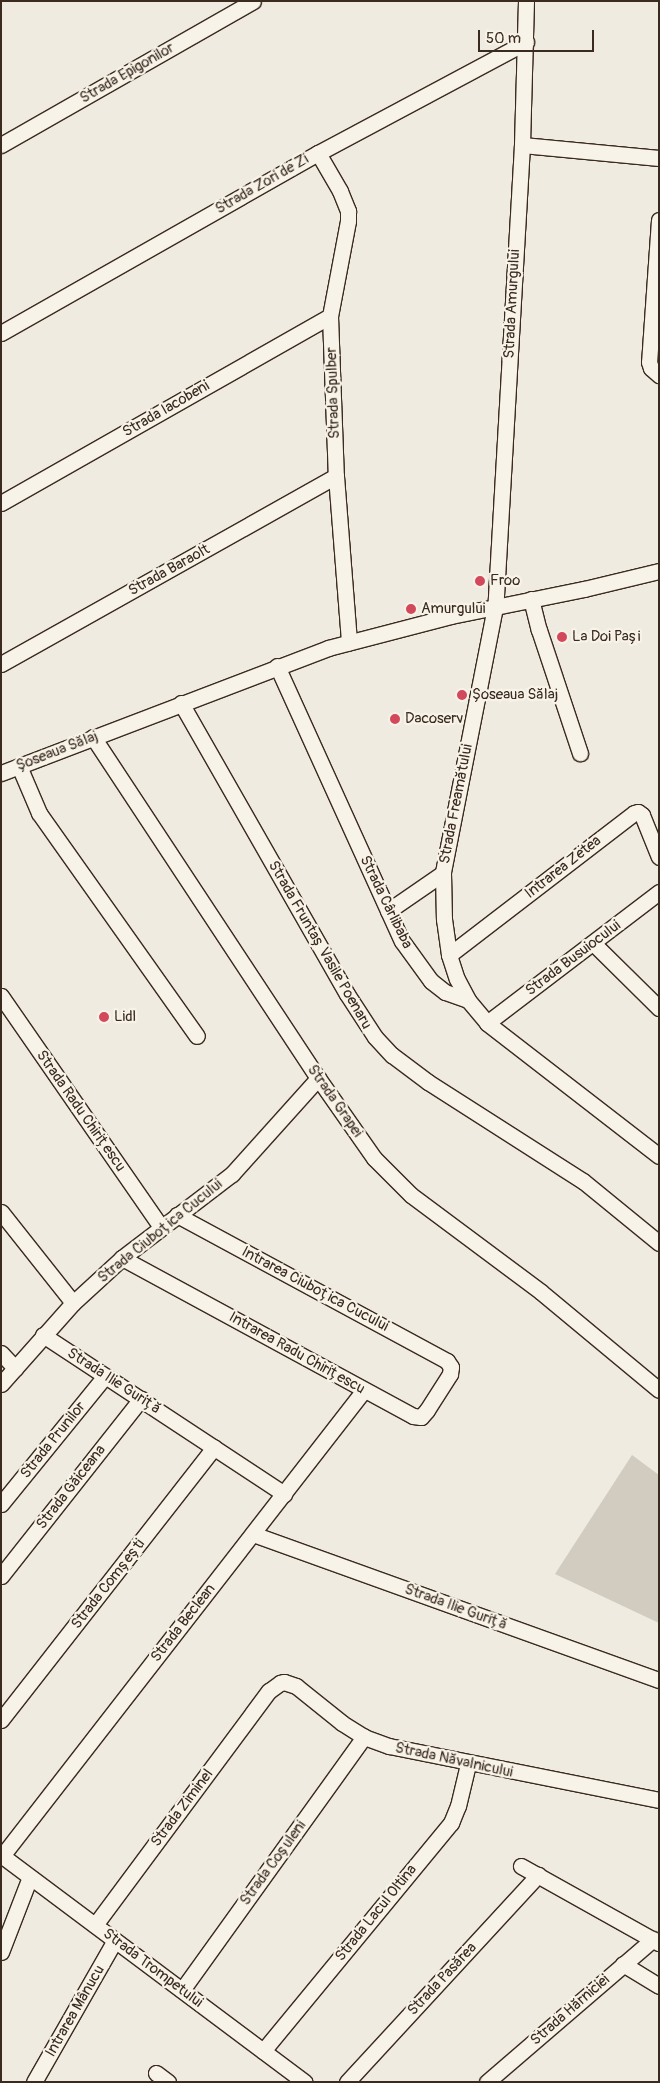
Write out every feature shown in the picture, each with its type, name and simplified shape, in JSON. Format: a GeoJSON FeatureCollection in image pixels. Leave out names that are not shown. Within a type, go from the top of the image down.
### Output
{"type":"FeatureCollection","features":[{"type":"Feature","properties":{"kind":"street","name":"Strada Epigonilor"},"geometry":{"type":"LineString","coordinates":[[1,145],[253,1]]}},
{"type":"Feature","properties":{"kind":"street","name":"Strada Amurgului"},"geometry":{"type":"LineString","coordinates":[[495,607],[522,145],[526,1]]}},
{"type":"Feature","properties":{"kind":"street","name":"Strada Zori de Zi"},"geometry":{"type":"LineString","coordinates":[[1,333],[318,152],[526,42]]}},
{"type":"Feature","properties":{"kind":"street"},"geometry":{"type":"LineString","coordinates":[[522,145],[659,158]]}},
{"type":"Feature","properties":{"kind":"street","name":"Strada Spulber"},"geometry":{"type":"LineString","coordinates":[[318,152],[340,191],[348,211],[348,221],[330,316],[336,476],[349,642]]}},
{"type":"Feature","properties":{"kind":"street"},"geometry":{"type":"LineString","coordinates":[[659,220],[649,362],[651,368],[659,375]]}},
{"type":"Feature","properties":{"kind":"street","name":"Strada Iacobeni"},"geometry":{"type":"LineString","coordinates":[[1,503],[330,316]]}},
{"type":"Feature","properties":{"kind":"street","name":"Strada Baraolt"},"geometry":{"type":"LineString","coordinates":[[1,664],[336,476]]}},
{"type":"Feature","properties":{"kind":"street","name":"Șoseaua Sălaj"},"geometry":{"type":"LineString","coordinates":[[1,773],[278,666],[349,642],[495,607],[658,575]]}},
{"type":"Feature","properties":{"kind":"street"},"geometry":{"type":"LineString","coordinates":[[532,599],[539,630],[580,753]]}},
{"type":"Feature","properties":{"kind":"street","name":"Strada Freamătului"},"geometry":{"type":"LineString","coordinates":[[468,1000],[457,979],[449,955],[444,919],[443,872],[495,607]]}},
{"type":"Feature","properties":{"kind":"street","name":"Strada Cârlibaba"},"geometry":{"type":"LineString","coordinates":[[278,666],[402,941],[431,981],[445,992],[468,1000],[488,1023],[659,1156]]}},
{"type":"Feature","properties":{"kind":"street","name":"Strada Fruntaș Vasile Poenaru"},"geometry":{"type":"LineString","coordinates":[[181,703],[347,994],[375,1037],[392,1055],[428,1082],[583,1180],[659,1243]]}},
{"type":"Feature","properties":{"kind":"street","name":"Strada Grapei"},"geometry":{"type":"LineString","coordinates":[[93,737],[318,1078],[374,1158],[411,1195],[541,1292],[659,1390]]}},
{"type":"Feature","properties":{"kind":"street"},"geometry":{"type":"LineString","coordinates":[[19,766],[38,813],[197,1036]]}},
{"type":"Feature","properties":{"kind":"street","name":"Intrarea Zetea"},"geometry":{"type":"LineString","coordinates":[[449,955],[634,813],[638,812],[642,815],[659,857]]}},
{"type":"Feature","properties":{"kind":"street"},"geometry":{"type":"LineString","coordinates":[[388,911],[443,872]]}},
{"type":"Feature","properties":{"kind":"street","name":"Strada Busuiocului"},"geometry":{"type":"LineString","coordinates":[[488,1023],[659,892]]}},
{"type":"Feature","properties":{"kind":"street"},"geometry":{"type":"LineString","coordinates":[[593,942],[659,1008]]}},
{"type":"Feature","properties":{"kind":"street","name":"Strada Radu Chirițescu"},"geometry":{"type":"LineString","coordinates":[[1,996],[161,1227]]}},
{"type":"Feature","properties":{"kind":"street","name":"Strada Ciuboțica Cucului"},"geometry":{"type":"LineString","coordinates":[[1,1384],[73,1303],[122,1258],[232,1174],[318,1078]]}},
{"type":"Feature","properties":{"kind":"street"},"geometry":{"type":"LineString","coordinates":[[1,1212],[73,1303]]}},
{"type":"Feature","properties":{"kind":"street","name":"Intrarea Ciuboțica Cucului"},"geometry":{"type":"LineString","coordinates":[[177,1215],[447,1361],[451,1367]]}},
{"type":"Feature","properties":{"kind":"street","name":"Intrarea Radu Chirițescu"},"geometry":{"type":"LineString","coordinates":[[122,1258],[413,1416],[421,1416],[450,1374],[451,1367]]}},
{"type":"Feature","properties":{"kind":"street","name":"Strada Ilie Guriță"},"geometry":{"type":"LineString","coordinates":[[44,1335],[284,1494]]}},
{"type":"Feature","properties":{"kind":"street"},"geometry":{"type":"LineString","coordinates":[[1,1353],[15,1368]]}},
{"type":"Feature","properties":{"kind":"street","name":"Strada Prunilor"},"geometry":{"type":"LineString","coordinates":[[1,1504],[105,1376]]}},
{"type":"Feature","properties":{"kind":"street","name":"Strada Beclean"},"geometry":{"type":"LineString","coordinates":[[2,1855],[364,1390]]}},
{"type":"Feature","properties":{"kind":"street","name":"Strada Găiceana"},"geometry":{"type":"LineString","coordinates":[[1,1576],[141,1399]]}},
{"type":"Feature","properties":{"kind":"street","name":"Strada Comșești"},"geometry":{"type":"LineString","coordinates":[[1,1720],[214,1447]]}},
{"type":"Feature","properties":{"kind":"street","name":"Strada Ilie Guriță"},"geometry":{"type":"LineString","coordinates":[[252,1534],[659,1680]]}},
{"type":"Feature","properties":{"kind":"street","name":"Strada Năvalnicului"},"geometry":{"type":"LineString","coordinates":[[270,1691],[276,1684],[284,1682],[296,1686],[322,1709],[364,1737],[388,1746],[468,1764],[659,1800]]}},
{"type":"Feature","properties":{"kind":"street","name":"Strada Ziminel"},"geometry":{"type":"LineString","coordinates":[[95,1925],[270,1691]]}},
{"type":"Feature","properties":{"kind":"street","name":"Strada Coșuleni"},"geometry":{"type":"LineString","coordinates":[[182,1990],[364,1737]]}},
{"type":"Feature","properties":{"kind":"street","name":"Strada Lacul Oltina"},"geometry":{"type":"LineString","coordinates":[[264,2051],[451,1823],[458,1806],[468,1764]]}},
{"type":"Feature","properties":{"kind":"street","name":"Strada Trompetului"},"geometry":{"type":"LineString","coordinates":[[2,1855],[304,2082]]}},
{"type":"Feature","properties":{"kind":"street"},"geometry":{"type":"LineString","coordinates":[[521,1866],[656,1941]]}},
{"type":"Feature","properties":{"kind":"street","name":"Strada Pasărea"},"geometry":{"type":"LineString","coordinates":[[346,2082],[538,1876]]}},
{"type":"Feature","properties":{"kind":"street"},"geometry":{"type":"LineString","coordinates":[[1,1952],[30,1877]]}},
{"type":"Feature","properties":{"kind":"street","name":"Intrarea Mânucu"},"geometry":{"type":"LineString","coordinates":[[34,2082],[115,1940]]}},
{"type":"Feature","properties":{"kind":"street","name":"Strada Hărniciei"},"geometry":{"type":"LineString","coordinates":[[487,2082],[623,1964],[656,1941]]}},
{"type":"Feature","properties":{"kind":"street"},"geometry":{"type":"LineString","coordinates":[[623,1964],[659,1986]]}},
{"type":"Feature","properties":{"kind":"shaded area"},"geometry":{"type":"Polygon","coordinates":[[[632,1455],[659,1475],[659,1623],[555,1574],[632,1455]]]}},
{"type":"Feature","properties":{"kind":"place","name":"Froo"},"geometry":{"type":"Point","coordinates":[480,581]}},
{"type":"Feature","properties":{"kind":"place","name":"Amurgului"},"geometry":{"type":"Point","coordinates":[411,609]}},
{"type":"Feature","properties":{"kind":"place","name":"La Doi Pași"},"geometry":{"type":"Point","coordinates":[562,637]}},
{"type":"Feature","properties":{"kind":"place","name":"Șoseaua Sălaj"},"geometry":{"type":"Point","coordinates":[462,695]}},
{"type":"Feature","properties":{"kind":"place","name":"Dacoserv"},"geometry":{"type":"Point","coordinates":[395,719]}},
{"type":"Feature","properties":{"kind":"place","name":"Lidl"},"geometry":{"type":"Point","coordinates":[104,1017]}}]}
